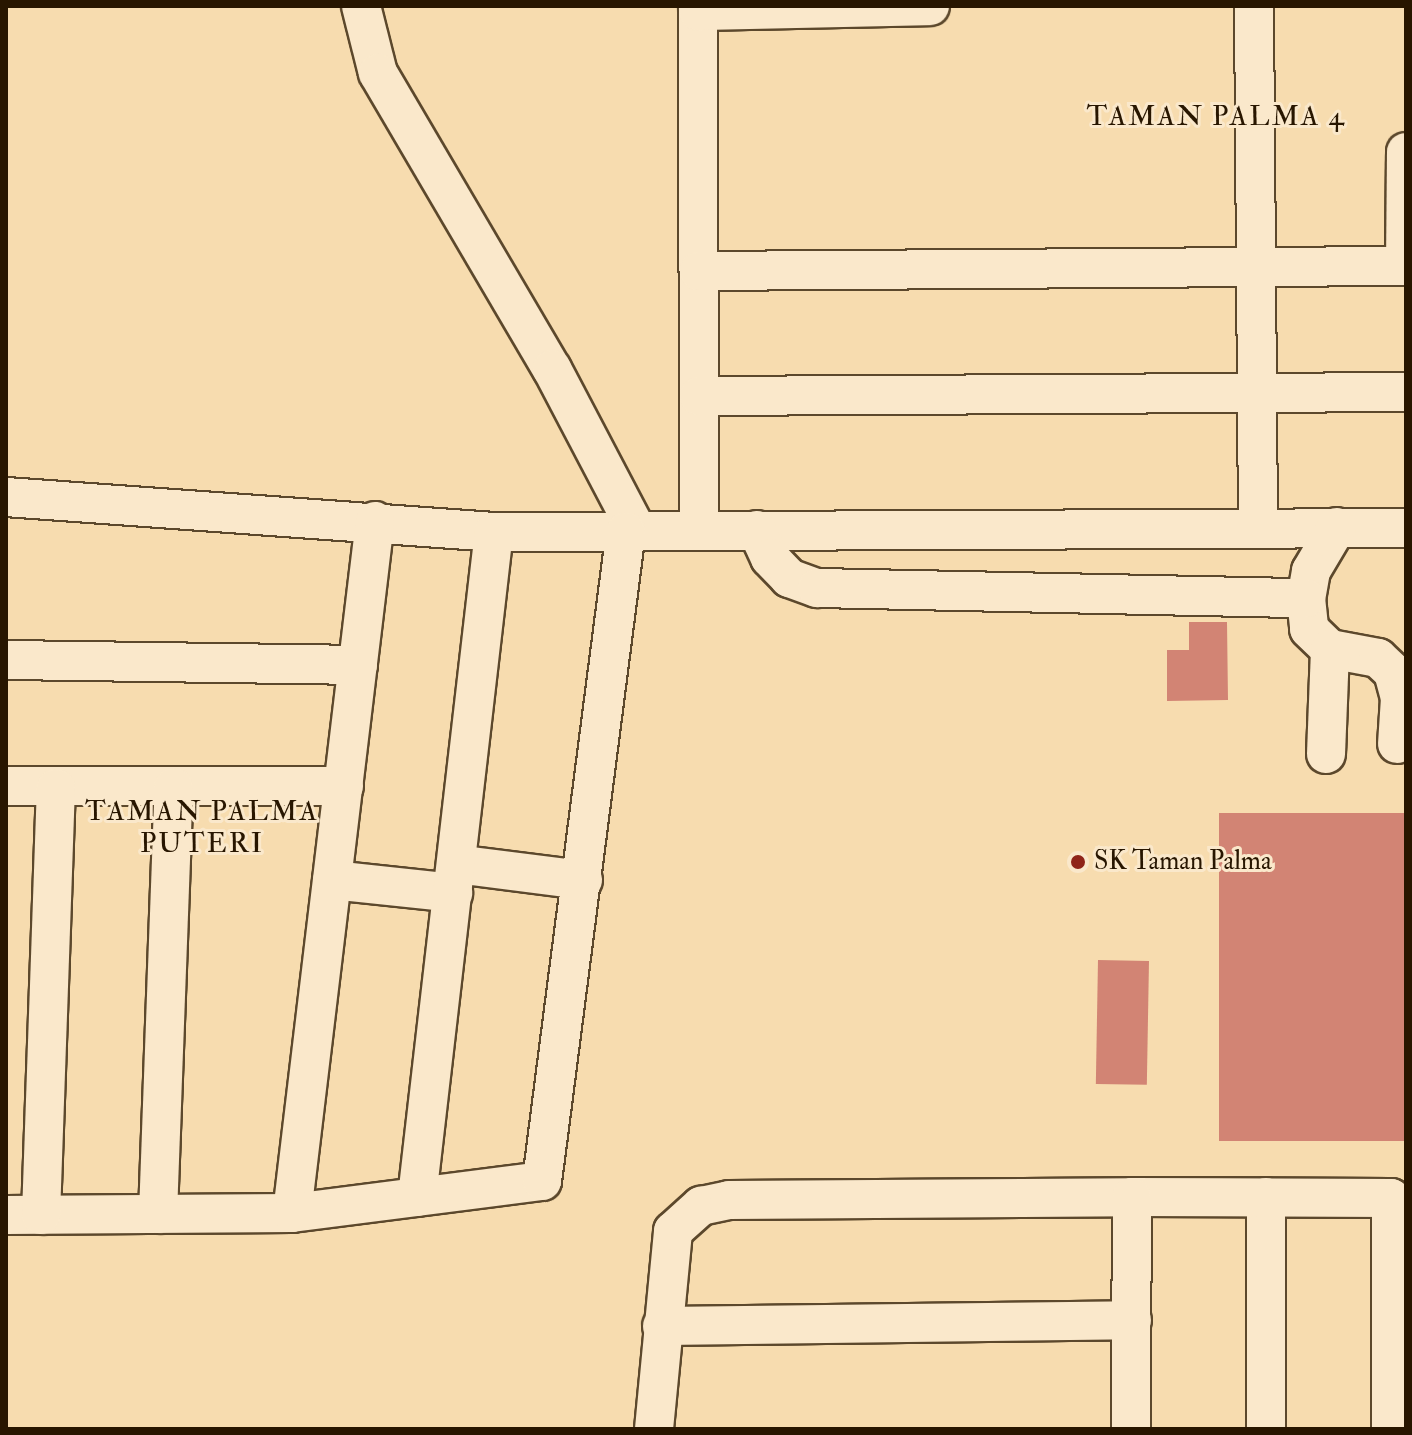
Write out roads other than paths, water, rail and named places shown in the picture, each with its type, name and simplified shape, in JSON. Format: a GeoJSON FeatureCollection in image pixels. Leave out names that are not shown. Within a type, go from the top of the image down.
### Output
{"type":"FeatureCollection","features":[{"type":"Feature","properties":{"kind":"street"},"geometry":{"type":"LineString","coordinates":[[56,788],[23,1215],[292,1213],[542,1181],[632,531],[552,369],[378,73],[361,6]]}},
{"type":"Feature","properties":{"kind":"street"},"geometry":{"type":"LineString","coordinates":[[699,531],[698,8],[930,6]]}},
{"type":"Feature","properties":{"kind":"street"},"geometry":{"type":"LineString","coordinates":[[1254,6],[1258,526]]}},
{"type":"Feature","properties":{"kind":"street"},"geometry":{"type":"LineString","coordinates":[[699,271],[1406,266],[1406,152]]}},
{"type":"Feature","properties":{"kind":"street"},"geometry":{"type":"LineString","coordinates":[[699,396],[1257,390],[1406,392]]}},
{"type":"Feature","properties":{"kind":"street"},"geometry":{"type":"LineString","coordinates":[[6,497],[375,521],[494,532],[1258,526],[1406,528]]}},
{"type":"Feature","properties":{"kind":"street"},"geometry":{"type":"LineString","coordinates":[[292,1213],[375,521]]}},
{"type":"Feature","properties":{"kind":"street"},"geometry":{"type":"LineString","coordinates":[[1337,527],[1321,548],[1306,598],[1309,629],[1330,649],[1378,658],[1393,672],[1400,698],[1397,744]]}},
{"type":"Feature","properties":{"kind":"street"},"geometry":{"type":"LineString","coordinates":[[757,530],[770,558],[789,578],[817,588],[1306,598]]}},
{"type":"Feature","properties":{"kind":"street"},"geometry":{"type":"LineString","coordinates":[[417,1197],[494,532]]}},
{"type":"Feature","properties":{"kind":"street"},"geometry":{"type":"LineString","coordinates":[[1326,754],[1330,649]]}},
{"type":"Feature","properties":{"kind":"street"},"geometry":{"type":"LineString","coordinates":[[6,660],[358,665]]}},
{"type":"Feature","properties":{"kind":"street"},"geometry":{"type":"LineString","coordinates":[[6,786],[344,786]]}},
{"type":"Feature","properties":{"kind":"street"},"geometry":{"type":"LineString","coordinates":[[158,1214],[174,787]]}},
{"type":"Feature","properties":{"kind":"street"},"geometry":{"type":"LineString","coordinates":[[332,880],[583,880]]}},
{"type":"Feature","properties":{"kind":"street"},"geometry":{"type":"LineString","coordinates":[[1131,1429],[1132,1197]]}},
{"type":"Feature","properties":{"kind":"street"},"geometry":{"type":"LineString","coordinates":[[654,1429],[673,1231],[701,1206],[729,1200],[1132,1197],[1399,1198],[1391,1429]]}},
{"type":"Feature","properties":{"kind":"street"},"geometry":{"type":"LineString","coordinates":[[1266,1197],[1266,1429]]}},
{"type":"Feature","properties":{"kind":"street"},"geometry":{"type":"LineString","coordinates":[[662,1326],[1132,1320]]}},
{"type":"Feature","properties":{"kind":"place","name":"SK Taman Palma"},"geometry":{"type":"Point","coordinates":[1078,862]}},
{"type":"Feature","properties":{"kind":"district","name":"TAMAN PALMA 4"},"geometry":{"type":"Point","coordinates":[1216,117]}},
{"type":"Feature","properties":{"kind":"district","name":"TAMAN PALMA PUTERI"},"geometry":{"type":"Point","coordinates":[202,828]}}]}
